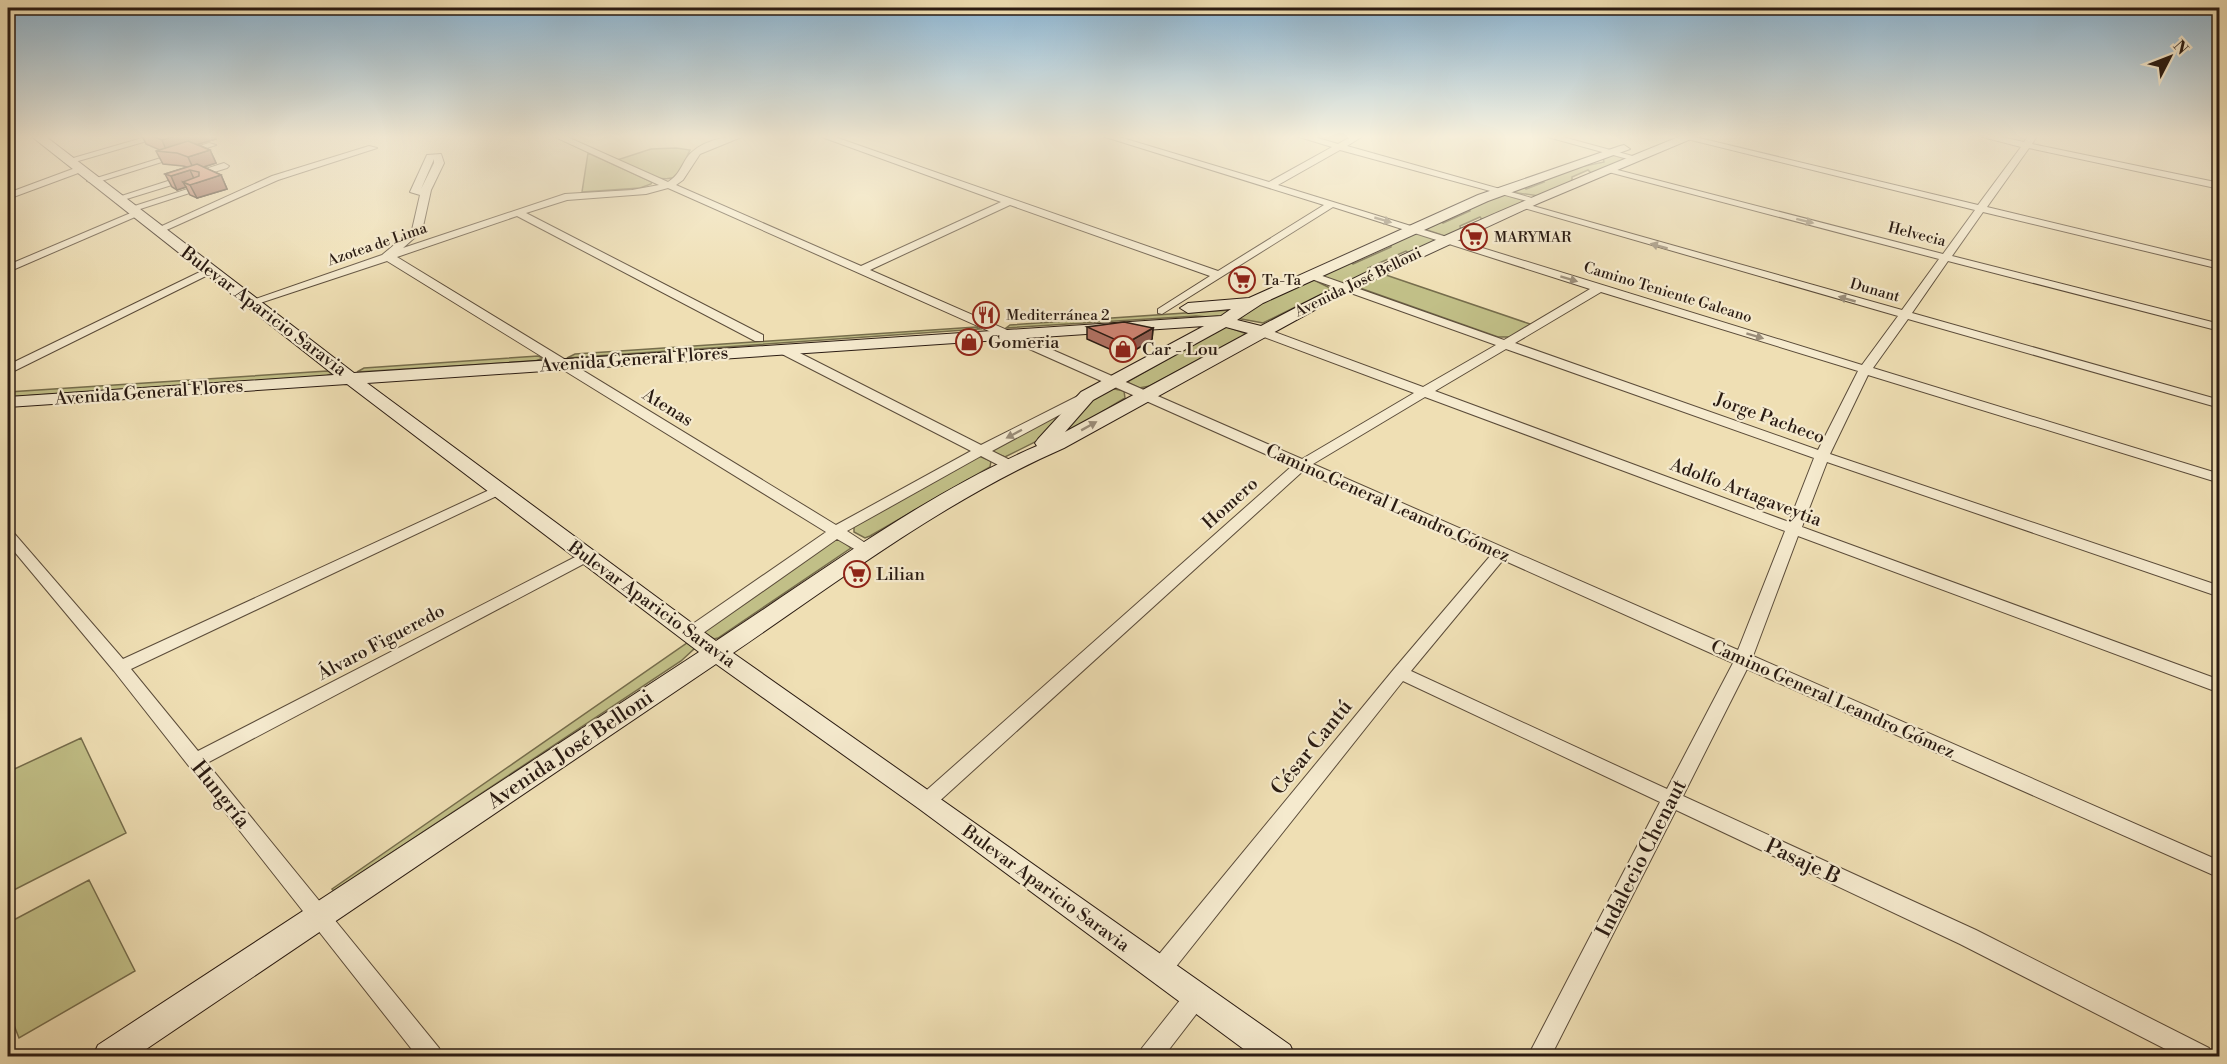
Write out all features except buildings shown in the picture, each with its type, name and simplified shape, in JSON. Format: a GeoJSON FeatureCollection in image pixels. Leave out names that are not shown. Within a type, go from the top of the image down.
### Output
{"type":"FeatureCollection","features":[{"type":"Feature","properties":{"kind":"main road","name":"Bulevar Aparicio Saravia"},"geometry":{"type":"LineString","coordinates":[[98,186],[690,634],[927,801],[1279,1056]]}},
{"type":"Feature","properties":{"kind":"main road","name":"Avenida José Belloni"},"geometry":{"type":"LineString","coordinates":[[1036,451],[1054,435],[1072,410],[1085,398],[1251,303],[1412,228],[1515,186]]}},
{"type":"Feature","properties":{"kind":"main road","name":"Avenida José Belloni"},"geometry":{"type":"LineString","coordinates":[[109,1056],[868,550],[1009,465],[1036,451],[1057,444],[1260,331],[1343,288],[1569,186]]}},
{"type":"Feature","properties":{"kind":"main road","name":"Avenida General Flores"},"geometry":{"type":"LineString","coordinates":[[8,402],[543,352],[759,339],[1251,303]]}},
{"type":"Feature","properties":{"kind":"main road","name":"Avenida General Flores"},"geometry":{"type":"LineString","coordinates":[[8,388],[563,364],[1005,333],[1223,321],[1260,331]]}},
{"type":"Feature","properties":{"kind":"street"},"geometry":{"type":"LineString","coordinates":[[8,196],[30,186]]}},
{"type":"Feature","properties":{"kind":"street"},"geometry":{"type":"LineString","coordinates":[[117,199],[160,186]]}},
{"type":"Feature","properties":{"kind":"street"},"geometry":{"type":"LineString","coordinates":[[158,230],[258,186]]}},
{"type":"Feature","properties":{"kind":"street","name":"Azotea de Lima"},"geometry":{"type":"LineString","coordinates":[[253,302],[516,212],[574,195],[646,190],[664,186]]}},
{"type":"Feature","properties":{"kind":"street","name":"Camino General Leandro Gómez"},"geometry":{"type":"LineString","coordinates":[[668,186],[858,271],[1147,394],[1301,465],[2220,870]]}},
{"type":"Feature","properties":{"kind":"street"},"geometry":{"type":"LineString","coordinates":[[961,186],[1219,275]]}},
{"type":"Feature","properties":{"kind":"street","name":"Camino Teniente Galeano"},"geometry":{"type":"LineString","coordinates":[[1272,186],[2220,479]]}},
{"type":"Feature","properties":{"kind":"street","name":"Dunant"},"geometry":{"type":"LineString","coordinates":[[1480,186],[1528,203],[1903,315],[2220,404]]}},
{"type":"Feature","properties":{"kind":"street","name":"Helvecia"},"geometry":{"type":"LineString","coordinates":[[1667,186],[2220,328]]}},
{"type":"Feature","properties":{"kind":"street"},"geometry":{"type":"LineString","coordinates":[[1885,186],[2220,266]]}},
{"type":"Feature","properties":{"kind":"street","name":"Indalecio Chenaut"},"geometry":{"type":"LineString","coordinates":[[1539,1056],[1743,660],[1822,456],[1864,370],[1997,186]]}},
{"type":"Feature","properties":{"kind":"street"},"geometry":{"type":"LineString","coordinates":[[8,269],[133,212],[200,188]]}},
{"type":"Feature","properties":{"kind":"street"},"geometry":{"type":"LineString","coordinates":[[387,256],[417,231],[426,192]]}},
{"type":"Feature","properties":{"kind":"street"},"geometry":{"type":"LineString","coordinates":[[858,271],[1007,202]]}},
{"type":"Feature","properties":{"kind":"street"},"geometry":{"type":"LineString","coordinates":[[1162,311],[1332,204]]}},
{"type":"Feature","properties":{"kind":"street"},"geometry":{"type":"LineString","coordinates":[[516,212],[759,339]]}},
{"type":"Feature","properties":{"kind":"street","name":"Atenas"},"geometry":{"type":"LineString","coordinates":[[387,256],[868,550]]}},
{"type":"Feature","properties":{"kind":"street"},"geometry":{"type":"LineString","coordinates":[[8,370],[210,270]]}},
{"type":"Feature","properties":{"kind":"street","name":"Jorge Pacheco"},"geometry":{"type":"LineString","coordinates":[[1310,275],[1822,456],[2220,592]]}},
{"type":"Feature","properties":{"kind":"street","name":"Homero"},"geometry":{"type":"LineString","coordinates":[[927,801],[1301,465],[1600,288]]}},
{"type":"Feature","properties":{"kind":"street","name":"Adolfo Artagaveytia"},"geometry":{"type":"LineString","coordinates":[[1260,331],[1423,394],[2220,687]]}},
{"type":"Feature","properties":{"kind":"street"},"geometry":{"type":"LineString","coordinates":[[782,350],[1009,465]]}},
{"type":"Feature","properties":{"kind":"street","name":"Avenida José Belloni"},"geometry":{"type":"LineString","coordinates":[[690,634],[836,531],[1085,398]]}},
{"type":"Feature","properties":{"kind":"street"},"geometry":{"type":"LineString","coordinates":[[120,668],[498,490]]}},
{"type":"Feature","properties":{"kind":"street","name":"Hungría"},"geometry":{"type":"LineString","coordinates":[[8,535],[120,668],[280,866],[317,917],[431,1056]]}},
{"type":"Feature","properties":{"kind":"street","name":"César Cantú"},"geometry":{"type":"LineString","coordinates":[[1159,971],[1400,673],[1501,553]]}},
{"type":"Feature","properties":{"kind":"street","name":"Álvaro Figueredo"},"geometry":{"type":"LineString","coordinates":[[194,761],[586,557]]}},
{"type":"Feature","properties":{"kind":"street","name":"Pasaje B"},"geometry":{"type":"LineString","coordinates":[[1400,673],[1968,937],[2201,1056]]}},
{"type":"Feature","properties":{"kind":"street"},"geometry":{"type":"LineString","coordinates":[[1150,1056],[1196,997]]}},
{"type":"Feature","properties":{"kind":"shaded area"},"geometry":{"type":"Polygon","coordinates":[[[583,186],[646,186],[640,188],[582,192],[583,186]]]}},
{"type":"Feature","properties":{"kind":"shaded area"},"geometry":{"type":"Polygon","coordinates":[[[1522,186],[1526,189],[1535,186],[1562,186],[1539,196],[1511,192],[1522,186]]]}},
{"type":"Feature","properties":{"kind":"shaded area"},"geometry":{"type":"Polygon","coordinates":[[[1503,194],[1523,200],[1523,202],[1483,221],[1480,217],[1460,226],[1461,231],[1445,236],[1424,229],[1439,219],[1443,223],[1470,211],[1468,207],[1503,194]]]}},
{"type":"Feature","properties":{"kind":"shaded area"},"geometry":{"type":"Polygon","coordinates":[[[1414,232],[1433,237],[1438,241],[1410,254],[1406,251],[1368,268],[1371,272],[1344,284],[1320,276],[1351,260],[1353,264],[1391,247],[1391,243],[1414,232]]]}},
{"type":"Feature","properties":{"kind":"shaded area"},"geometry":{"type":"Polygon","coordinates":[[[1380,273],[1533,325],[1510,337],[1498,337],[1357,287],[1380,273]]]}},
{"type":"Feature","properties":{"kind":"shaded area"},"geometry":{"type":"Polygon","coordinates":[[[1314,280],[1332,289],[1263,323],[1236,318],[1258,302],[1314,280]]]}},
{"type":"Feature","properties":{"kind":"shaded area"},"geometry":{"type":"Polygon","coordinates":[[[1230,310],[1220,318],[1196,316],[1006,328],[1010,325],[1230,310]]]}},
{"type":"Feature","properties":{"kind":"shaded area"},"geometry":{"type":"Polygon","coordinates":[[[1225,326],[1247,334],[1150,386],[1139,388],[1127,382],[1225,326]]]}},
{"type":"Feature","properties":{"kind":"shaded area"},"geometry":{"type":"Polygon","coordinates":[[[976,327],[980,329],[567,358],[575,354],[976,327]]]}},
{"type":"Feature","properties":{"kind":"shaded area"},"geometry":{"type":"Polygon","coordinates":[[[538,356],[543,358],[536,361],[357,372],[364,368],[538,356]]]}},
{"type":"Feature","properties":{"kind":"shaded area"},"geometry":{"type":"Polygon","coordinates":[[[327,371],[333,373],[326,376],[8,397],[8,392],[327,371]]]}},
{"type":"Feature","properties":{"kind":"shaded area"},"geometry":{"type":"Polygon","coordinates":[[[1110,388],[1124,391],[1125,398],[1046,446],[1081,406],[1110,388]]]}},
{"type":"Feature","properties":{"kind":"shaded area"},"geometry":{"type":"Polygon","coordinates":[[[1059,413],[1061,414],[1043,438],[1005,457],[990,451],[1059,413]]]}},
{"type":"Feature","properties":{"kind":"shaded area"},"geometry":{"type":"Polygon","coordinates":[[[979,456],[991,461],[990,467],[870,536],[865,538],[854,532],[854,526],[979,456]]]}},
{"type":"Feature","properties":{"kind":"shaded area"},"geometry":{"type":"Polygon","coordinates":[[[838,538],[851,548],[718,638],[714,639],[704,633],[703,630],[838,538]]]}},
{"type":"Feature","properties":{"kind":"shaded area"},"geometry":{"type":"Polygon","coordinates":[[[687,643],[695,648],[681,661],[334,891],[332,889],[687,643]]]}},
{"type":"Feature","properties":{"kind":"shaded area"},"geometry":{"type":"Polygon","coordinates":[[[81,738],[126,833],[8,893],[8,772],[81,738]]]}},
{"type":"Feature","properties":{"kind":"shaded area"},"geometry":{"type":"Polygon","coordinates":[[[89,880],[135,971],[19,1038],[8,1010],[8,923],[89,880]]]}},
{"type":"Feature","properties":{"kind":"place","name":"MARYMAR"},"geometry":{"type":"Point","coordinates":[1474,237]}},
{"type":"Feature","properties":{"kind":"place","name":"Ta-Ta"},"geometry":{"type":"Point","coordinates":[1242,280]}},
{"type":"Feature","properties":{"kind":"place","name":"Mediterránea 2"},"geometry":{"type":"Point","coordinates":[986,315]}},
{"type":"Feature","properties":{"kind":"place","name":"Gomeria"},"geometry":{"type":"Point","coordinates":[969,342]}},
{"type":"Feature","properties":{"kind":"place","name":"Car - Lou"},"geometry":{"type":"Point","coordinates":[1123,349]}},
{"type":"Feature","properties":{"kind":"place","name":"Lilian"},"geometry":{"type":"Point","coordinates":[857,574]}}]}
